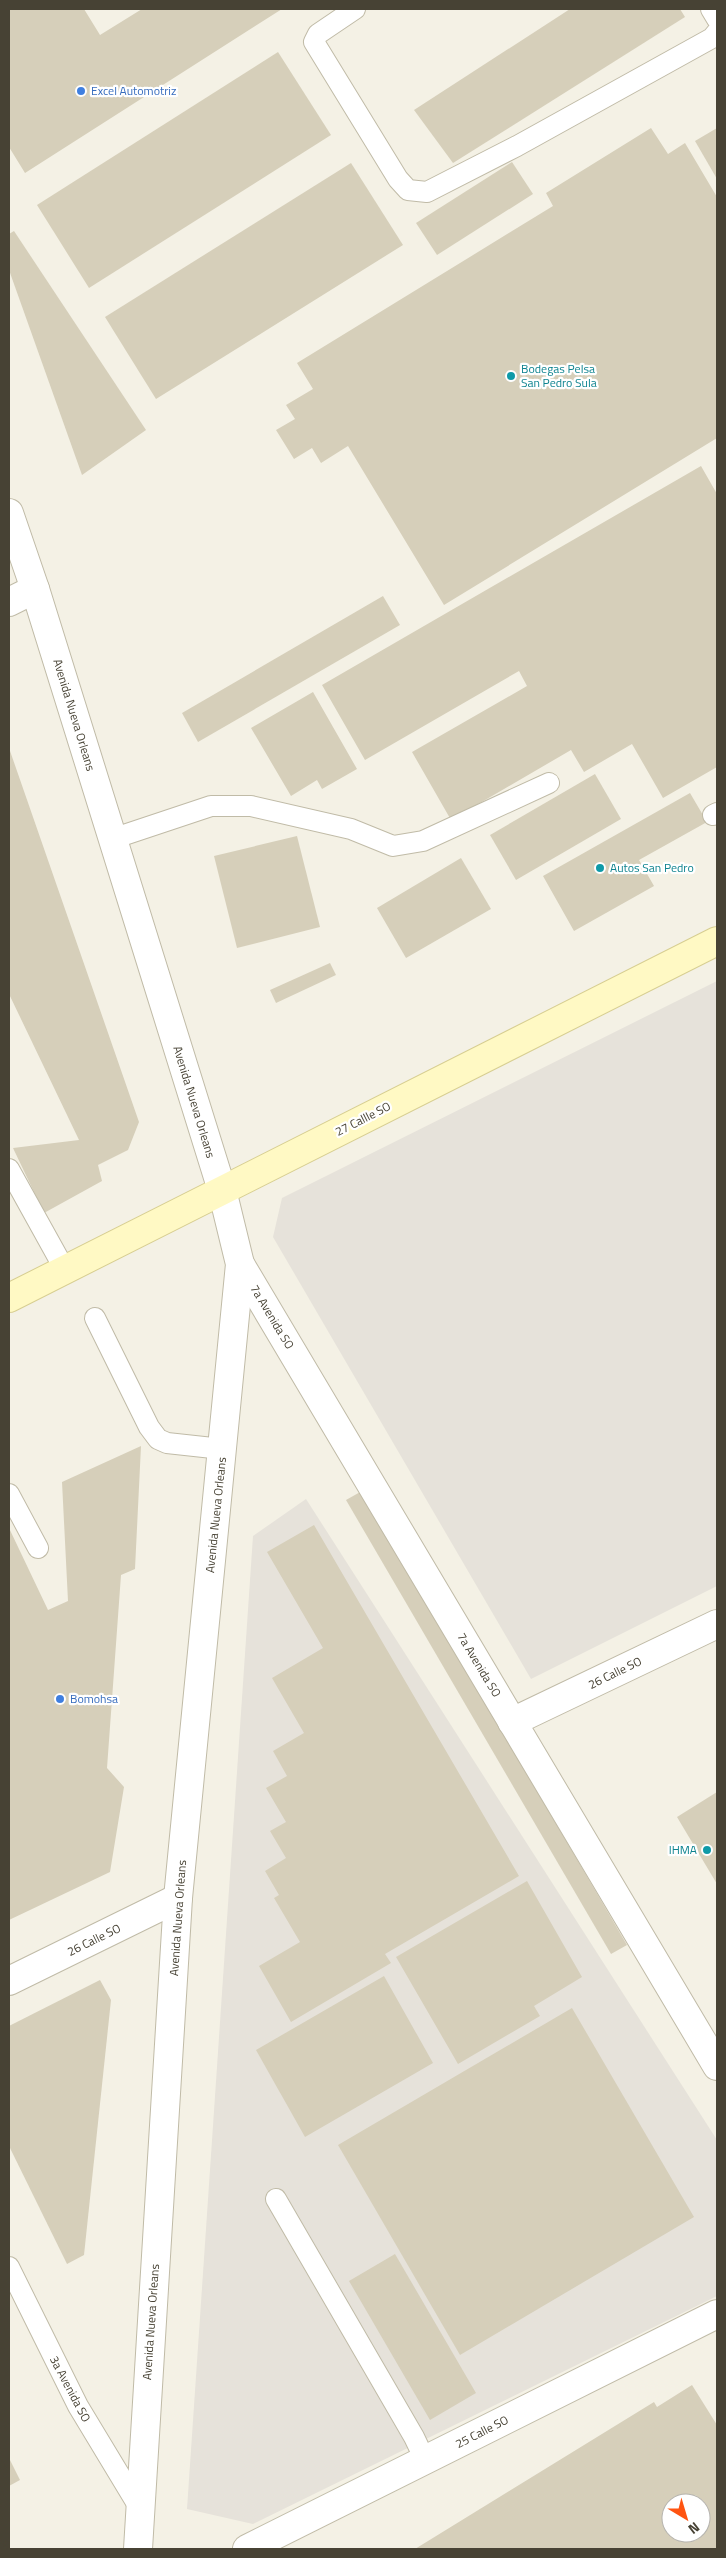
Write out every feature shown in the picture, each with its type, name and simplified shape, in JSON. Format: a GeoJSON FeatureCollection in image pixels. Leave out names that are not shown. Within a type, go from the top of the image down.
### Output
{"type":"FeatureCollection","features":[{"type":"Feature","properties":{"kind":"main road","name":"27 Callle SO"},"geometry":{"type":"LineString","coordinates":[[9,1298],[717,941]]}},
{"type":"Feature","properties":{"kind":"street","name":"Avenida Nueva Orleans"},"geometry":{"type":"LineString","coordinates":[[9,513],[35,589],[222,1190],[240,1264],[178,1898],[139,2507],[138,2549]]}},
{"type":"Feature","properties":{"kind":"street"},"geometry":{"type":"LineString","coordinates":[[9,602],[35,589]]}},
{"type":"Feature","properties":{"kind":"street","name":"7a Avenida SO"},"geometry":{"type":"LineString","coordinates":[[240,1264],[717,2066]]}},
{"type":"Feature","properties":{"kind":"street","name":"26 Calle SO"},"geometry":{"type":"LineString","coordinates":[[512,1722],[717,1624]]}},
{"type":"Feature","properties":{"kind":"street","name":"26 Calle SO"},"geometry":{"type":"LineString","coordinates":[[9,1981],[178,1898]]}},
{"type":"Feature","properties":{"kind":"street","name":"25 Calle SO"},"geometry":{"type":"LineString","coordinates":[[260,2546],[425,2460],[717,2314]]}},
{"type":"Feature","properties":{"kind":"lane"},"geometry":{"type":"LineString","coordinates":[[354,9],[318,34],[314,42],[398,179],[408,190],[427,192],[526,142],[712,38],[717,32]]}},
{"type":"Feature","properties":{"kind":"lane"},"geometry":{"type":"LineString","coordinates":[[711,9],[717,19]]}},
{"type":"Feature","properties":{"kind":"lane"},"geometry":{"type":"LineString","coordinates":[[112,839],[211,806],[251,806],[351,829],[393,846],[423,841],[549,783]]}},
{"type":"Feature","properties":{"kind":"lane"},"geometry":{"type":"LineString","coordinates":[[9,1169],[64,1270]]}},
{"type":"Feature","properties":{"kind":"lane"},"geometry":{"type":"LineString","coordinates":[[94,1318],[149,1427],[158,1439],[167,1443],[222,1449]]}},
{"type":"Feature","properties":{"kind":"lane"},"geometry":{"type":"LineString","coordinates":[[9,1494],[38,1548]]}},
{"type":"Feature","properties":{"kind":"lane"},"geometry":{"type":"LineString","coordinates":[[276,2199],[414,2436],[425,2460]]}},
{"type":"Feature","properties":{"kind":"lane","name":"3a Avenida SO"},"geometry":{"type":"LineString","coordinates":[[9,2267],[78,2406],[139,2507]]}},
{"type":"Feature","properties":{"kind":"shaded area"},"geometry":{"type":"Polygon","coordinates":[[[717,981],[717,1586],[531,1679],[273,1237],[282,1198],[717,981]]]}},
{"type":"Feature","properties":{"kind":"shaded area"},"geometry":{"type":"Polygon","coordinates":[[[306,1499],[717,2140],[717,2296],[253,2524],[187,2509],[253,1536],[306,1499]]]}},
{"type":"Feature","properties":{"kind":"building","name":"Excel Automotriz"},"geometry":{"type":"Polygon","coordinates":[[[9,9],[84,9],[100,35],[142,9],[282,9],[25,173],[9,147],[9,9]]]}},
{"type":"Feature","properties":{"kind":"building"},"geometry":{"type":"Polygon","coordinates":[[[570,9],[680,9],[685,17],[453,163],[414,110],[570,9]]]}},
{"type":"Feature","properties":{"kind":"building"},"geometry":{"type":"Polygon","coordinates":[[[278,52],[331,135],[89,288],[37,205],[278,52]]]}},
{"type":"Feature","properties":{"kind":"building","name":"Bodegas Pelsa San Pedro Sula"},"geometry":{"type":"Polygon","coordinates":[[[651,128],[668,154],[685,143],[717,197],[717,438],[444,605],[348,446],[321,463],[312,448],[294,459],[276,430],[295,419],[286,405],[313,389],[297,363],[553,206],[546,193],[651,128]]]}},
{"type":"Feature","properties":{"kind":"building"},"geometry":{"type":"Polygon","coordinates":[[[717,128],[717,179],[695,141],[717,128]]]}},
{"type":"Feature","properties":{"kind":"building"},"geometry":{"type":"Polygon","coordinates":[[[512,162],[533,194],[437,255],[416,223],[512,162]]]}},
{"type":"Feature","properties":{"kind":"building"},"geometry":{"type":"Polygon","coordinates":[[[351,163],[403,245],[156,399],[105,317],[351,163]]]}},
{"type":"Feature","properties":{"kind":"building"},"geometry":{"type":"Polygon","coordinates":[[[14,231],[146,430],[82,475],[9,270],[9,234],[14,231]]]}},
{"type":"Feature","properties":{"kind":"building"},"geometry":{"type":"Polygon","coordinates":[[[701,466],[717,494],[717,767],[663,798],[632,744],[584,772],[571,750],[451,820],[412,752],[527,686],[519,671],[365,760],[322,685],[701,466]]]}},
{"type":"Feature","properties":{"kind":"building"},"geometry":{"type":"Polygon","coordinates":[[[383,596],[400,625],[198,742],[182,713],[383,596]]]}},
{"type":"Feature","properties":{"kind":"building"},"geometry":{"type":"Polygon","coordinates":[[[313,692],[357,769],[322,789],[317,780],[291,796],[251,728],[313,692]]]}},
{"type":"Feature","properties":{"kind":"building"},"geometry":{"type":"Polygon","coordinates":[[[9,748],[139,1122],[128,1150],[98,1165],[102,1181],[44,1213],[13,1148],[79,1140],[9,994],[9,748]]]}},
{"type":"Feature","properties":{"kind":"building"},"geometry":{"type":"Polygon","coordinates":[[[595,774],[621,819],[516,880],[490,835],[595,774]]]}},
{"type":"Feature","properties":{"kind":"building","name":"Autos San Pedro"},"geometry":{"type":"Polygon","coordinates":[[[690,793],[707,822],[639,860],[654,886],[574,931],[543,876],[690,793]]]}},
{"type":"Feature","properties":{"kind":"building"},"geometry":{"type":"Polygon","coordinates":[[[297,836],[320,927],[237,948],[214,856],[297,836]]]}},
{"type":"Feature","properties":{"kind":"building"},"geometry":{"type":"Polygon","coordinates":[[[461,858],[491,909],[406,958],[377,908],[461,858]]]}},
{"type":"Feature","properties":{"kind":"building"},"geometry":{"type":"Polygon","coordinates":[[[330,963],[336,975],[276,1003],[270,990],[330,963]]]}},
{"type":"Feature","properties":{"kind":"building","name":"Bomohsa"},"geometry":{"type":"Polygon","coordinates":[[[141,1446],[135,1569],[121,1575],[107,1768],[124,1787],[110,1872],[9,1920],[9,1528],[48,1610],[68,1601],[62,1482],[141,1446]]]}},
{"type":"Feature","properties":{"kind":"building"},"geometry":{"type":"Polygon","coordinates":[[[362,1491],[627,1945],[611,1954],[346,1500],[362,1491]]]}},
{"type":"Feature","properties":{"kind":"building"},"geometry":{"type":"Polygon","coordinates":[[[314,1525],[519,1876],[385,1954],[391,1963],[291,2022],[259,1966],[300,1942],[274,1898],[279,1895],[265,1871],[286,1858],[270,1831],[286,1822],[266,1788],[287,1776],[273,1751],[304,1733],[272,1678],[323,1648],[267,1552],[314,1525]]]}},
{"type":"Feature","properties":{"kind":"building","name":"IHMA"},"geometry":{"type":"Polygon","coordinates":[[[717,1792],[717,1884],[677,1817],[717,1792]]]}},
{"type":"Feature","properties":{"kind":"building"},"geometry":{"type":"Polygon","coordinates":[[[527,1881],[582,1977],[534,2006],[540,2016],[458,2064],[396,1957],[527,1881]]]}},
{"type":"Feature","properties":{"kind":"building"},"geometry":{"type":"Polygon","coordinates":[[[384,1976],[433,2063],[305,2137],[256,2050],[384,1976]]]}},
{"type":"Feature","properties":{"kind":"building"},"geometry":{"type":"Polygon","coordinates":[[[100,1980],[111,2000],[84,2255],[67,2264],[9,2146],[9,2026],[100,1980]]]}},
{"type":"Feature","properties":{"kind":"building"},"geometry":{"type":"Polygon","coordinates":[[[572,2008],[694,2217],[460,2355],[338,2145],[572,2008]]]}},
{"type":"Feature","properties":{"kind":"building"},"geometry":{"type":"Polygon","coordinates":[[[395,2254],[476,2393],[430,2420],[349,2281],[395,2254]]]}},
{"type":"Feature","properties":{"kind":"building"},"geometry":{"type":"Polygon","coordinates":[[[692,2385],[717,2425],[717,2549],[415,2549],[654,2402],[657,2407],[692,2385]]]}},
{"type":"Feature","properties":{"kind":"building"},"geometry":{"type":"Polygon","coordinates":[[[9,2458],[20,2480],[9,2486],[9,2458]]]}},
{"type":"Feature","properties":{"kind":"place","name":"Excel Automotriz"},"geometry":{"type":"Point","coordinates":[81,91]}},
{"type":"Feature","properties":{"kind":"place","name":"Bodegas Pelsa San Pedro Sula"},"geometry":{"type":"Point","coordinates":[511,376]}},
{"type":"Feature","properties":{"kind":"place","name":"Autos San Pedro"},"geometry":{"type":"Point","coordinates":[600,868]}},
{"type":"Feature","properties":{"kind":"place","name":"Bomohsa"},"geometry":{"type":"Point","coordinates":[60,1699]}},
{"type":"Feature","properties":{"kind":"place","name":"IHMA"},"geometry":{"type":"Point","coordinates":[707,1850]}}]}
